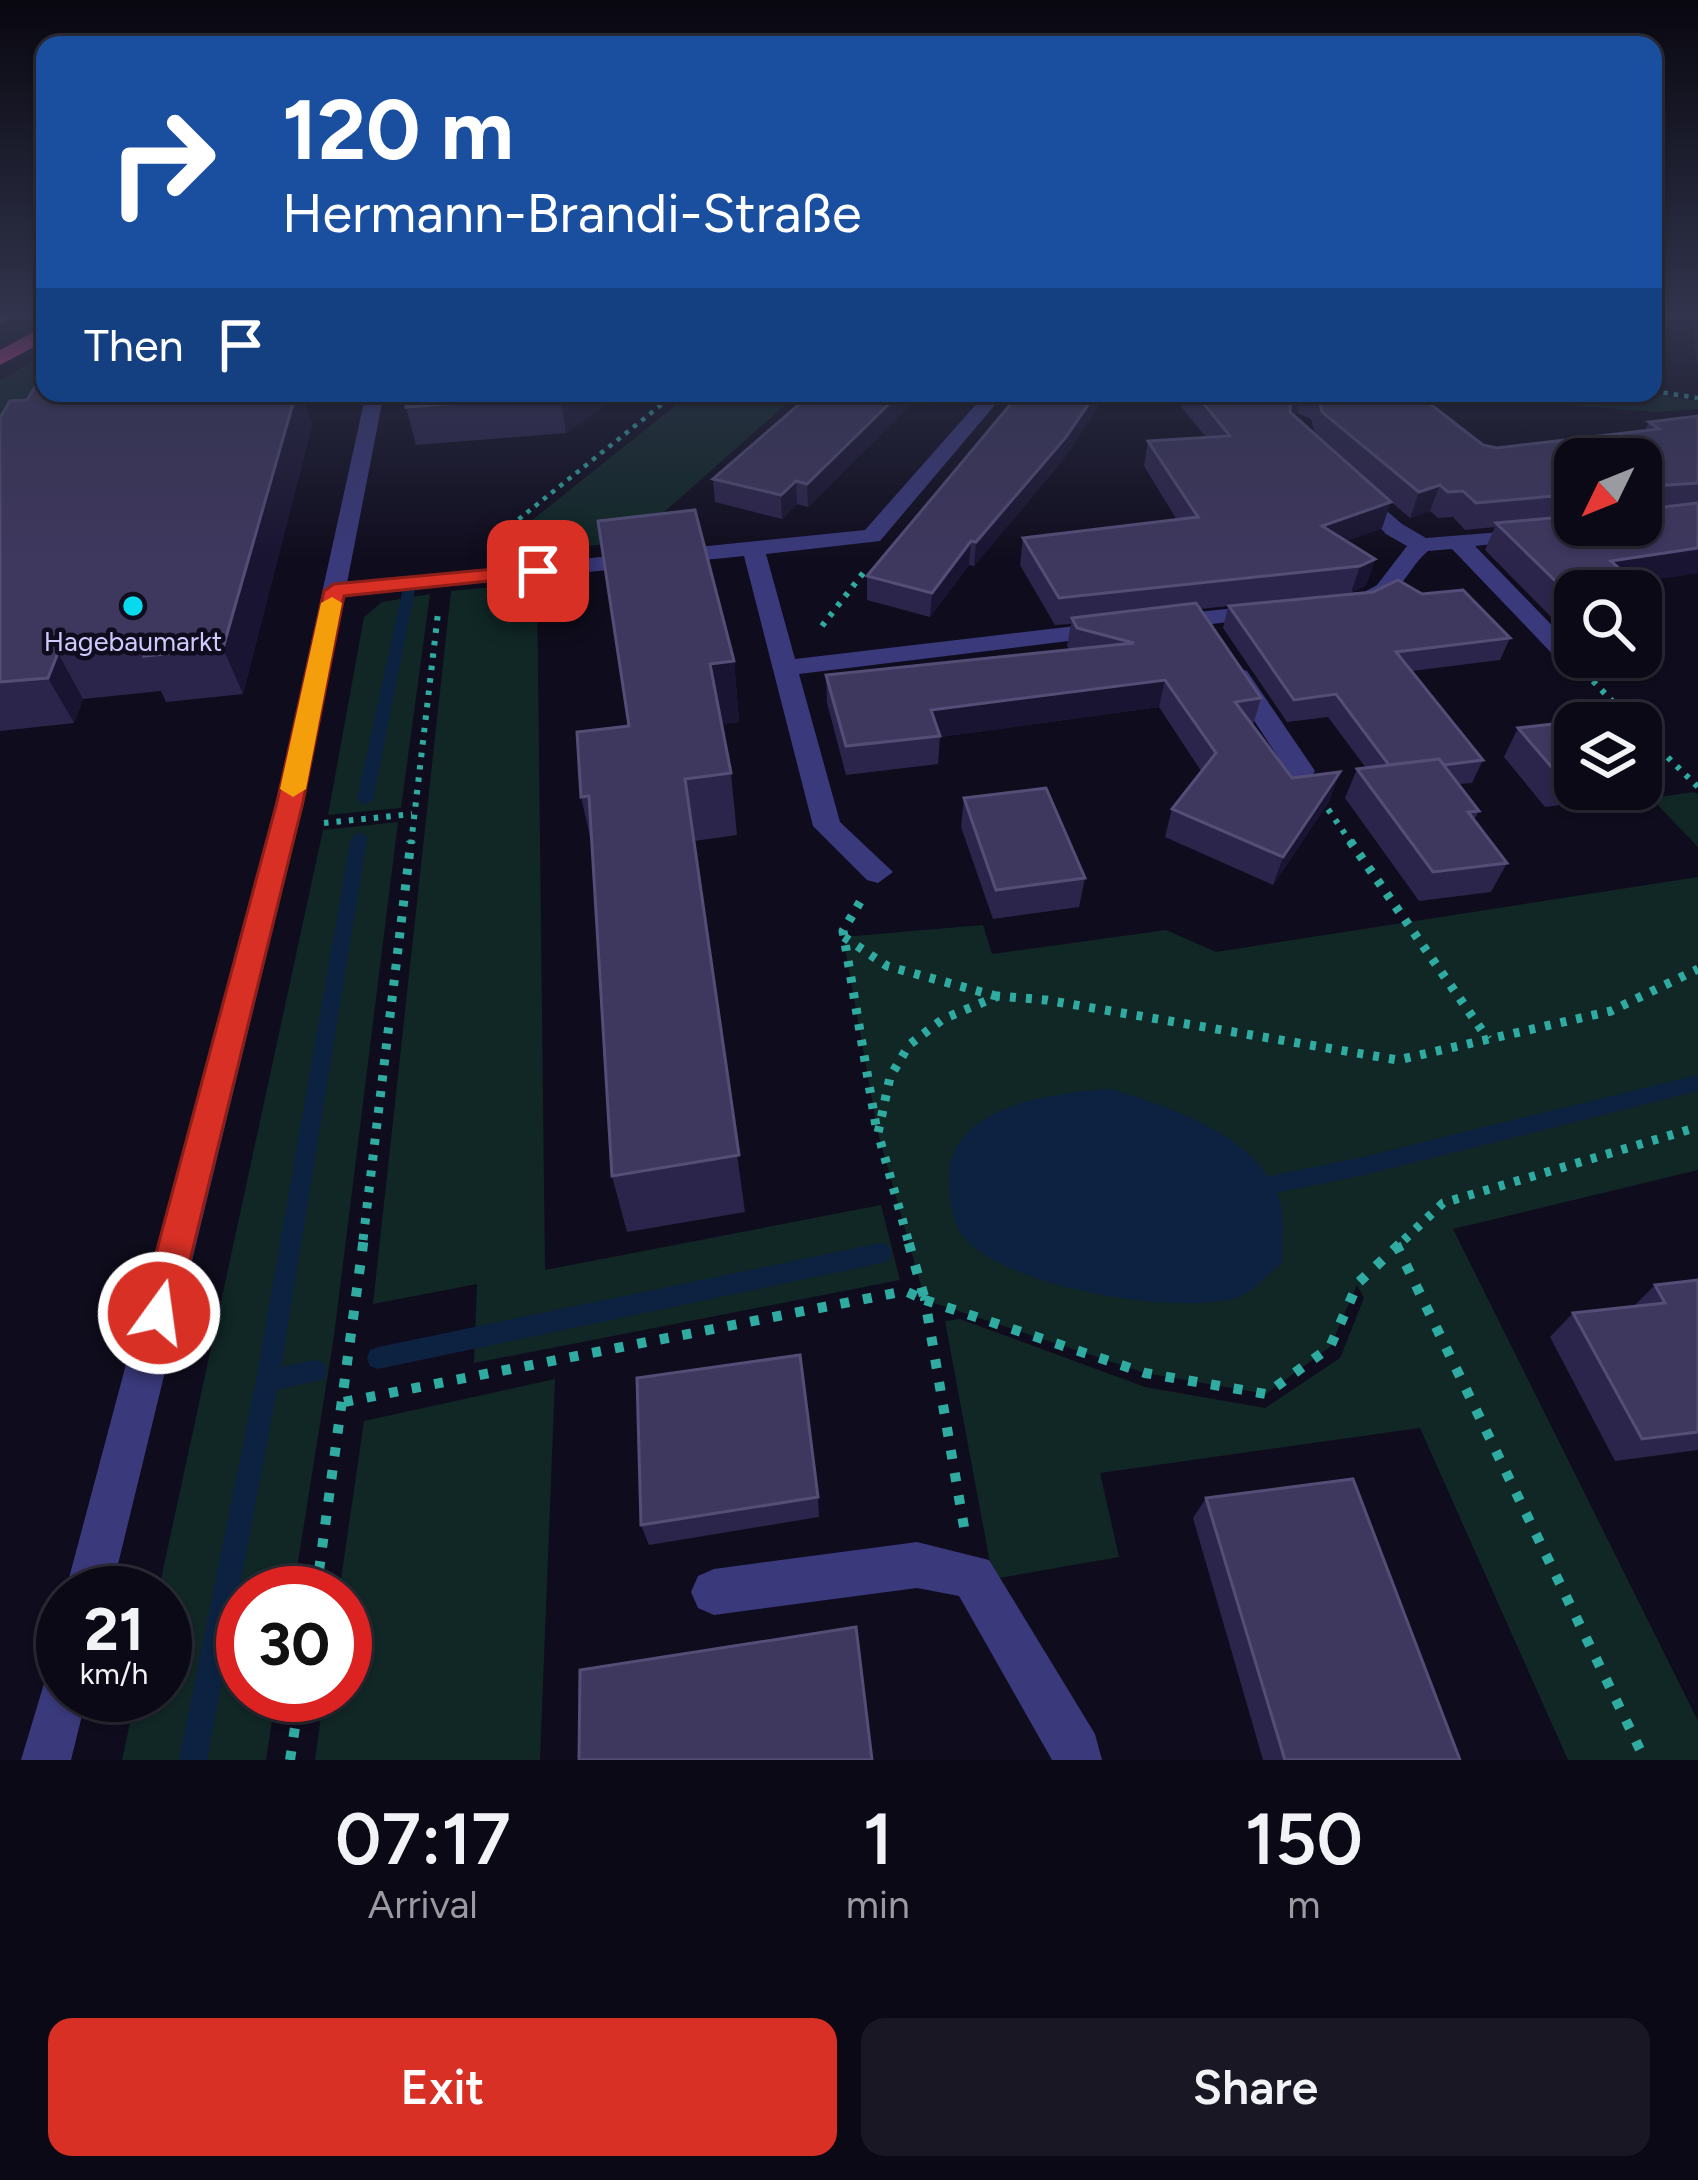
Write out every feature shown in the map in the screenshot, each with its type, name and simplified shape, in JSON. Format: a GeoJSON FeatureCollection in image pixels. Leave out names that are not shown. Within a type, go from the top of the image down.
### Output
{"type":"FeatureCollection","features":[{"type":"Feature","properties":{"kind":"street"},"geometry":{"type":"LineString","coordinates":[[95,1566],[283,827],[373,402]]}},
{"type":"Feature","properties":{"kind":"street"},"geometry":{"type":"LineString","coordinates":[[334,591],[872,536],[989,402]]}},
{"type":"Feature","properties":{"kind":"street"},"geometry":{"type":"LineString","coordinates":[[1346,480],[1394,529],[1422,545]]}},
{"type":"Feature","properties":{"kind":"street"},"geometry":{"type":"LineString","coordinates":[[1334,606],[1378,597],[1392,586],[1408,553],[1422,545],[1550,532]]}},
{"type":"Feature","properties":{"kind":"street"},"geometry":{"type":"LineString","coordinates":[[1457,541],[1554,641]]}},
{"type":"Feature","properties":{"kind":"street"},"geometry":{"type":"LineString","coordinates":[[753,548],[827,826],[878,872]]}},
{"type":"Feature","properties":{"kind":"street"},"geometry":{"type":"LineString","coordinates":[[782,660],[1141,625],[1212,637],[1289,610]]}},
{"type":"Feature","properties":{"kind":"street"},"geometry":{"type":"LineString","coordinates":[[1212,637],[1301,771]]}},
{"type":"Feature","properties":{"kind":"street"},"geometry":{"type":"LineString","coordinates":[[714,1592],[917,1565],[973,1576],[1077,1756]]}},
{"type":"Feature","properties":{"kind":"street"},"geometry":{"type":"LineString","coordinates":[[46,1760],[56,1722]]}},
{"type":"Feature","properties":{"kind":"path"},"geometry":{"type":"LineString","coordinates":[[320,1566],[344,1402],[442,581],[665,402]]}},
{"type":"Feature","properties":{"kind":"path"},"geometry":{"type":"LineString","coordinates":[[782,660],[820,628],[882,549],[872,536]]}},
{"type":"Feature","properties":{"kind":"path"},"geometry":{"type":"LineString","coordinates":[[1589,678],[1613,702]]}},
{"type":"Feature","properties":{"kind":"path"},"geometry":{"type":"LineString","coordinates":[[1662,752],[1698,787]]}},
{"type":"Feature","properties":{"kind":"path"},"geometry":{"type":"LineString","coordinates":[[1301,771],[1488,1039]]}},
{"type":"Feature","properties":{"kind":"path"},"geometry":{"type":"LineString","coordinates":[[283,827],[412,814]]}},
{"type":"Feature","properties":{"kind":"path"},"geometry":{"type":"LineString","coordinates":[[878,872],[843,937],[878,1133],[925,1300],[973,1576]]}},
{"type":"Feature","properties":{"kind":"path"},"geometry":{"type":"LineString","coordinates":[[843,937],[887,966],[998,996],[1046,1000],[1398,1060],[1611,1011],[1698,969]]}},
{"type":"Feature","properties":{"kind":"path"},"geometry":{"type":"LineString","coordinates":[[878,1133],[890,1077],[909,1045],[943,1019],[998,996]]}},
{"type":"Feature","properties":{"kind":"path"},"geometry":{"type":"LineString","coordinates":[[344,1402],[905,1291],[1145,1373],[1266,1394],[1330,1347],[1358,1283],[1443,1203],[1698,1127]]}},
{"type":"Feature","properties":{"kind":"path"},"geometry":{"type":"LineString","coordinates":[[1396,1244],[1645,1760]]}},
{"type":"Feature","properties":{"kind":"path"},"geometry":{"type":"LineString","coordinates":[[290,1760],[296,1722]]}},
{"type":"Feature","properties":{"kind":"green space"},"geometry":{"type":"Polygon","coordinates":[[[0,395],[36,395],[36,402],[0,438],[0,395]]]}},
{"type":"Feature","properties":{"kind":"green space"},"geometry":{"type":"Polygon","coordinates":[[[1662,395],[1698,401],[1698,409],[1657,412],[1528,402],[1662,402],[1662,395]]]}},
{"type":"Feature","properties":{"kind":"green space"},"geometry":{"type":"Polygon","coordinates":[[[680,402],[789,402],[630,542],[528,552],[506,541],[680,402]]]}},
{"type":"Feature","properties":{"kind":"green space"},"geometry":{"type":"Polygon","coordinates":[[[537,583],[545,1270],[881,1205],[900,1280],[474,1363],[477,1284],[373,1304],[451,591],[537,583]]]}},
{"type":"Feature","properties":{"kind":"green space"},"geometry":{"type":"Polygon","coordinates":[[[430,594],[401,808],[328,815],[364,617],[382,602],[430,594]]]}},
{"type":"Feature","properties":{"kind":"green space"},"geometry":{"type":"Polygon","coordinates":[[[1698,794],[1698,847],[1662,809],[1662,796],[1698,794]]]}},
{"type":"Feature","properties":{"kind":"green space"},"geometry":{"type":"Polygon","coordinates":[[[398,822],[334,1336],[297,1566],[216,1566],[216,1722],[272,1722],[266,1760],[122,1760],[130,1722],[192,1722],[192,1566],[164,1566],[323,830],[398,822]]]}},
{"type":"Feature","properties":{"kind":"green space"},"geometry":{"type":"Polygon","coordinates":[[[1698,877],[1698,1170],[1453,1229],[1698,1721],[1698,1760],[1568,1760],[1420,1428],[1100,1473],[1119,1557],[993,1579],[945,1321],[960,1319],[1145,1387],[1265,1408],[1340,1358],[1364,1298],[1357,1285],[1330,1347],[1266,1394],[1145,1373],[925,1300],[878,1133],[843,937],[983,925],[992,954],[1166,930],[1216,952],[1698,877]]]}},
{"type":"Feature","properties":{"kind":"green space"},"geometry":{"type":"Polygon","coordinates":[[[555,1379],[540,1760],[315,1760],[320,1722],[372,1722],[372,1566],[343,1566],[364,1421],[555,1379]]]}},
{"type":"Feature","properties":{"kind":"water"},"geometry":{"type":"Polygon","coordinates":[[[1111,1089],[1212,1128],[1256,1161],[1271,1182],[1282,1213],[1282,1262],[1250,1291],[1211,1302],[1175,1303],[1090,1293],[1010,1268],[980,1251],[960,1232],[949,1188],[952,1160],[963,1138],[982,1121],[1032,1100],[1111,1089]]]}},
{"type":"Feature","properties":{"kind":"building","name":"Hagebaumarkt"},"geometry":{"type":"Polygon","coordinates":[[[36,395],[36,402],[293,402],[223,648],[144,656],[147,644],[58,653],[48,678],[0,682],[0,418],[10,401],[36,395]]]}},
{"type":"Feature","properties":{"kind":"building"},"geometry":{"type":"Polygon","coordinates":[[[407,402],[470,402],[406,407],[407,402]]]}},
{"type":"Feature","properties":{"kind":"building"},"geometry":{"type":"Polygon","coordinates":[[[802,402],[891,402],[807,484],[796,481],[781,495],[713,479],[802,402]]]}},
{"type":"Feature","properties":{"kind":"building"},"geometry":{"type":"Polygon","coordinates":[[[1012,402],[1090,402],[1066,437],[976,542],[971,541],[932,593],[867,576],[1012,402]]]}},
{"type":"Feature","properties":{"kind":"building"},"geometry":{"type":"Polygon","coordinates":[[[1202,402],[1291,402],[1290,412],[1391,502],[1322,526],[1375,559],[1360,566],[1059,598],[1023,538],[1198,517],[1148,441],[1230,436],[1202,402]]]}},
{"type":"Feature","properties":{"kind":"building"},"geometry":{"type":"Polygon","coordinates":[[[1320,402],[1428,402],[1483,445],[1497,448],[1554,441],[1554,496],[1476,503],[1463,491],[1448,492],[1440,485],[1419,492],[1322,412],[1320,402]]]}},
{"type":"Feature","properties":{"kind":"building"},"geometry":{"type":"Polygon","coordinates":[[[1698,416],[1698,483],[1662,485],[1662,438],[1582,438],[1659,429],[1649,422],[1698,416]]]}},
{"type":"Feature","properties":{"kind":"building"},"geometry":{"type":"Polygon","coordinates":[[[1698,503],[1698,548],[1611,561],[1621,570],[1554,570],[1554,580],[1496,523],[1554,518],[1554,546],[1662,546],[1662,507],[1698,503]]]}},
{"type":"Feature","properties":{"kind":"building"},"geometry":{"type":"Polygon","coordinates":[[[695,510],[734,661],[710,664],[731,773],[685,779],[739,1155],[612,1176],[589,796],[581,797],[577,732],[629,726],[598,521],[695,510]]]}},
{"type":"Feature","properties":{"kind":"building"},"geometry":{"type":"Polygon","coordinates":[[[1398,580],[1422,594],[1463,590],[1510,638],[1396,652],[1483,760],[1389,765],[1336,694],[1294,700],[1229,606],[1373,592],[1398,580]]]}},
{"type":"Feature","properties":{"kind":"building"},"geometry":{"type":"Polygon","coordinates":[[[1196,603],[1261,698],[1235,702],[1292,778],[1340,772],[1283,857],[1172,809],[1216,753],[1165,680],[931,710],[940,736],[846,746],[826,675],[1134,643],[1077,628],[1072,618],[1196,603]]]}},
{"type":"Feature","properties":{"kind":"building"},"geometry":{"type":"Polygon","coordinates":[[[1554,724],[1554,770],[1518,728],[1554,724]]]}},
{"type":"Feature","properties":{"kind":"building"},"geometry":{"type":"Polygon","coordinates":[[[1439,759],[1479,811],[1468,812],[1507,863],[1433,872],[1357,769],[1439,759]]]}},
{"type":"Feature","properties":{"kind":"building"},"geometry":{"type":"Polygon","coordinates":[[[1046,788],[1085,878],[996,890],[964,798],[1046,788]]]}},
{"type":"Feature","properties":{"kind":"building"},"geometry":{"type":"Polygon","coordinates":[[[1698,1280],[1698,1432],[1642,1439],[1573,1313],[1665,1303],[1655,1285],[1698,1280]]]}},
{"type":"Feature","properties":{"kind":"building"},"geometry":{"type":"Polygon","coordinates":[[[800,1355],[818,1497],[641,1525],[637,1378],[800,1355]]]}},
{"type":"Feature","properties":{"kind":"building"},"geometry":{"type":"Polygon","coordinates":[[[1353,1479],[1460,1760],[1285,1760],[1206,1498],[1353,1479]]]}},
{"type":"Feature","properties":{"kind":"building"},"geometry":{"type":"Polygon","coordinates":[[[856,1627],[872,1760],[579,1760],[580,1670],[856,1627]]]}},
{"type":"Feature","properties":{"kind":"waterway"},"geometry":{"type":"LineString","coordinates":[[365,800],[410,584]]}},
{"type":"Feature","properties":{"kind":"waterway"},"geometry":{"type":"LineString","coordinates":[[267,1381],[359,838]]}},
{"type":"Feature","properties":{"kind":"waterway"},"geometry":{"type":"LineString","coordinates":[[1255,1188],[1698,1083]]}},
{"type":"Feature","properties":{"kind":"waterway"},"geometry":{"type":"LineString","coordinates":[[378,1358],[881,1253]]}},
{"type":"Feature","properties":{"kind":"waterway"},"geometry":{"type":"LineString","coordinates":[[267,1381],[316,1371]]}},
{"type":"Feature","properties":{"kind":"waterway"},"geometry":{"type":"LineString","coordinates":[[193,1760],[267,1381]]}},
{"type":"Feature","properties":{"kind":"slow traffic"},"geometry":{"type":"LineString","coordinates":[[293,789],[332,603]]}},
{"type":"Feature","properties":{"kind":"place","name":"Hagebaumarkt"},"geometry":{"type":"Point","coordinates":[133,606]}},
{"type":"Feature","properties":{"kind":"route"},"geometry":{"type":"LineString","coordinates":[[159,1313],[290,802],[334,591],[538,571]]}}]}
